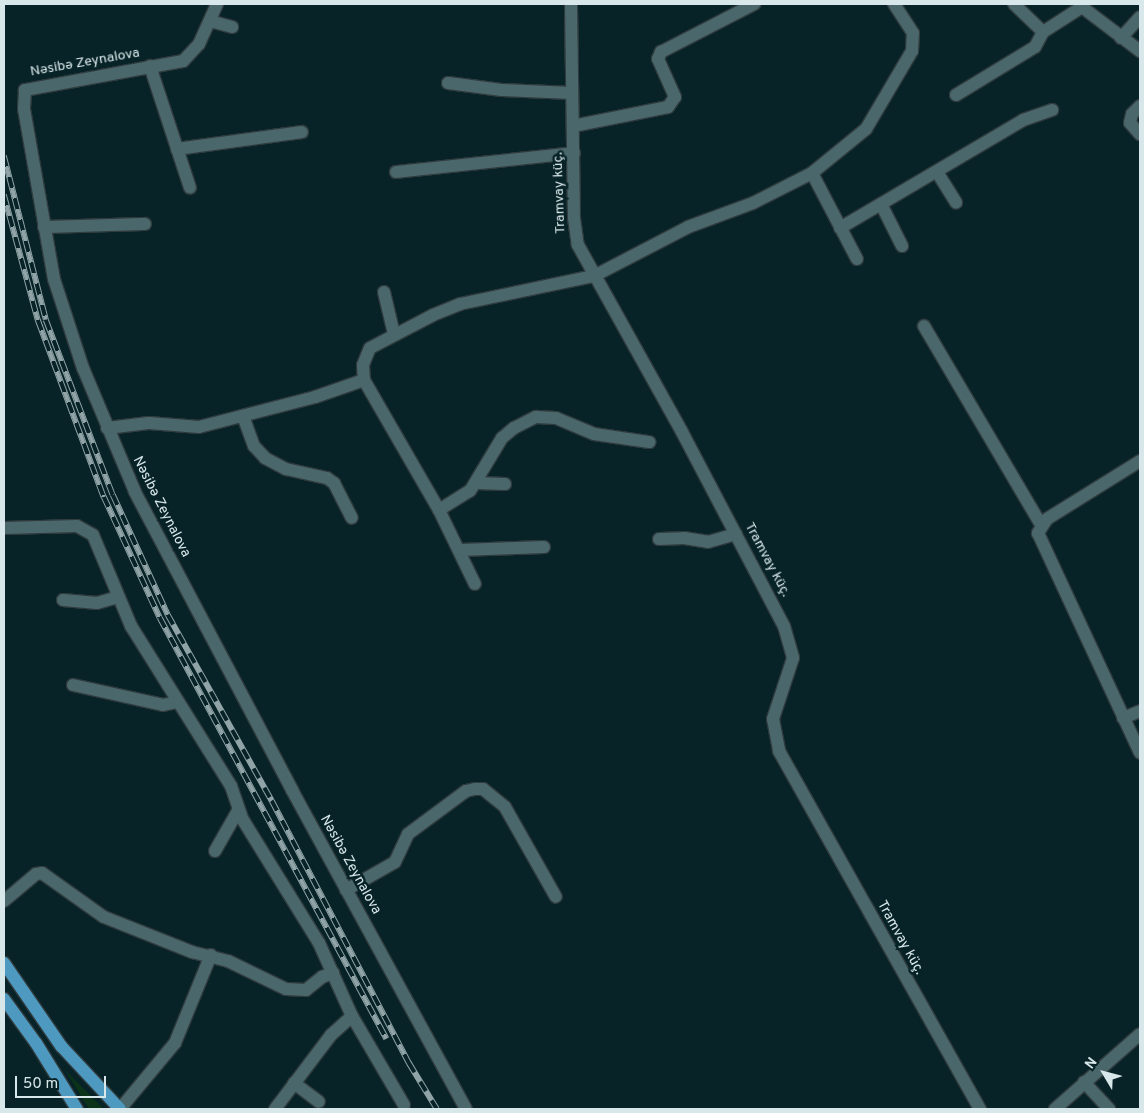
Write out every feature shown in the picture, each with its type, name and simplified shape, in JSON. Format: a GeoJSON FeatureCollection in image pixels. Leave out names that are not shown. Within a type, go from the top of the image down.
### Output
{"type":"FeatureCollection","features":[{"type":"Feature","properties":{"kind":"main road"},"geometry":{"type":"LineString","coordinates":[[4,963],[61,1046],[120,1109]]}},
{"type":"Feature","properties":{"kind":"main road"},"geometry":{"type":"LineString","coordinates":[[4,1000],[36,1042],[77,1109]]}},
{"type":"Feature","properties":{"kind":"street","name":"Nəsibə Zeynalova"},"geometry":{"type":"LineString","coordinates":[[217,4],[192,55],[172,64],[150,66],[25,90],[24,109],[44,227],[62,310],[107,428],[135,492],[346,890],[466,1109]]}},
{"type":"Feature","properties":{"kind":"street","name":"Tramvay küç."},"geometry":{"type":"LineString","coordinates":[[571,4],[575,230],[578,245],[736,534],[792,648],[793,666],[773,719],[779,751],[980,1109]]}},
{"type":"Feature","properties":{"kind":"street"},"geometry":{"type":"LineString","coordinates":[[574,126],[668,107],[674,104],[675,97],[658,59],[661,52],[754,4]]}},
{"type":"Feature","properties":{"kind":"street"},"geometry":{"type":"LineString","coordinates":[[475,584],[439,510],[364,380],[366,355],[374,345],[394,334],[460,304],[594,276],[688,228],[754,203],[812,173],[866,129],[912,51],[913,33],[894,4]]}},
{"type":"Feature","properties":{"kind":"street"},"geometry":{"type":"LineString","coordinates":[[1014,4],[1043,32]]}},
{"type":"Feature","properties":{"kind":"street"},"geometry":{"type":"LineString","coordinates":[[956,95],[1035,47],[1043,32],[1082,8],[1140,51]]}},
{"type":"Feature","properties":{"kind":"street"},"geometry":{"type":"LineString","coordinates":[[1122,38],[1140,17]]}},
{"type":"Feature","properties":{"kind":"street"},"geometry":{"type":"LineString","coordinates":[[210,21],[232,27]]}},
{"type":"Feature","properties":{"kind":"street"},"geometry":{"type":"LineString","coordinates":[[150,66],[190,188]]}},
{"type":"Feature","properties":{"kind":"street"},"geometry":{"type":"LineString","coordinates":[[448,82],[502,90],[572,94]]}},
{"type":"Feature","properties":{"kind":"street"},"geometry":{"type":"LineString","coordinates":[[1140,106],[1132,114],[1130,123],[1140,134]]}},
{"type":"Feature","properties":{"kind":"street"},"geometry":{"type":"LineString","coordinates":[[840,228],[1023,120],[1052,110]]}},
{"type":"Feature","properties":{"kind":"street"},"geometry":{"type":"LineString","coordinates":[[177,150],[302,132]]}},
{"type":"Feature","properties":{"kind":"street"},"geometry":{"type":"LineString","coordinates":[[396,172],[574,153]]}},
{"type":"Feature","properties":{"kind":"street"},"geometry":{"type":"LineString","coordinates":[[937,172],[956,202]]}},
{"type":"Feature","properties":{"kind":"street"},"geometry":{"type":"LineString","coordinates":[[812,173],[857,259]]}},
{"type":"Feature","properties":{"kind":"street"},"geometry":{"type":"LineString","coordinates":[[881,204],[902,246]]}},
{"type":"Feature","properties":{"kind":"street"},"geometry":{"type":"LineString","coordinates":[[44,227],[145,224]]}},
{"type":"Feature","properties":{"kind":"street"},"geometry":{"type":"LineString","coordinates":[[384,292],[394,334]]}},
{"type":"Feature","properties":{"kind":"street"},"geometry":{"type":"LineString","coordinates":[[924,326],[1041,525],[1039,540],[1140,753]]}},
{"type":"Feature","properties":{"kind":"street"},"geometry":{"type":"LineString","coordinates":[[107,428],[149,424],[199,427],[364,380]]}},
{"type":"Feature","properties":{"kind":"street"},"geometry":{"type":"LineString","coordinates":[[243,416],[254,446],[265,458],[286,468],[327,478],[334,483],[352,518]]}},
{"type":"Feature","properties":{"kind":"street"},"geometry":{"type":"LineString","coordinates":[[439,510],[459,500],[476,483],[489,455],[502,438],[514,428],[536,417],[556,418],[594,434],[649,442]]}},
{"type":"Feature","properties":{"kind":"street"},"geometry":{"type":"LineString","coordinates":[[1041,525],[1140,461]]}},
{"type":"Feature","properties":{"kind":"street"},"geometry":{"type":"LineString","coordinates":[[476,483],[504,484]]}},
{"type":"Feature","properties":{"kind":"street"},"geometry":{"type":"LineString","coordinates":[[4,528],[77,526],[89,530],[131,626],[231,786],[243,820],[319,943],[352,1016],[404,1105]]}},
{"type":"Feature","properties":{"kind":"street"},"geometry":{"type":"LineString","coordinates":[[659,539],[684,538],[708,542],[736,534]]}},
{"type":"Feature","properties":{"kind":"street"},"geometry":{"type":"LineString","coordinates":[[460,550],[544,547]]}},
{"type":"Feature","properties":{"kind":"street"},"geometry":{"type":"LineString","coordinates":[[64,600],[97,603],[118,597]]}},
{"type":"Feature","properties":{"kind":"street"},"geometry":{"type":"LineString","coordinates":[[73,685],[163,704],[177,702]]}},
{"type":"Feature","properties":{"kind":"street"},"geometry":{"type":"LineString","coordinates":[[1123,718],[1140,711]]}},
{"type":"Feature","properties":{"kind":"street"},"geometry":{"type":"LineString","coordinates":[[346,890],[396,862],[408,834],[466,791],[483,789],[505,807],[556,897]]}},
{"type":"Feature","properties":{"kind":"street"},"geometry":{"type":"LineString","coordinates":[[215,851],[239,809]]}},
{"type":"Feature","properties":{"kind":"street"},"geometry":{"type":"LineString","coordinates":[[4,901],[36,874],[42,873],[104,917],[192,952],[211,955],[297,992],[306,990],[322,977],[333,973]]}},
{"type":"Feature","properties":{"kind":"street"},"geometry":{"type":"LineString","coordinates":[[120,1109],[175,1043],[211,955]]}},
{"type":"Feature","properties":{"kind":"street"},"geometry":{"type":"LineString","coordinates":[[275,1109],[331,1035],[352,1016]]}},
{"type":"Feature","properties":{"kind":"street"},"geometry":{"type":"LineString","coordinates":[[1055,1109],[1140,1034]]}},
{"type":"Feature","properties":{"kind":"street"},"geometry":{"type":"LineString","coordinates":[[1084,1082],[1109,1109]]}},
{"type":"Feature","properties":{"kind":"street"},"geometry":{"type":"LineString","coordinates":[[294,1083],[318,1102]]}},
{"type":"Feature","properties":{"kind":"green space"},"geometry":{"type":"Polygon","coordinates":[[[65,1070],[104,1109],[89,1109],[65,1070]]]}},
{"type":"Feature","properties":{"kind":"railway"},"geometry":{"type":"LineString","coordinates":[[4,156],[46,320],[113,495],[168,615],[272,801],[409,1063],[437,1109]]}},
{"type":"Feature","properties":{"kind":"railway"},"geometry":{"type":"LineString","coordinates":[[4,195],[38,320],[104,497],[160,618],[387,1039]]}}]}
